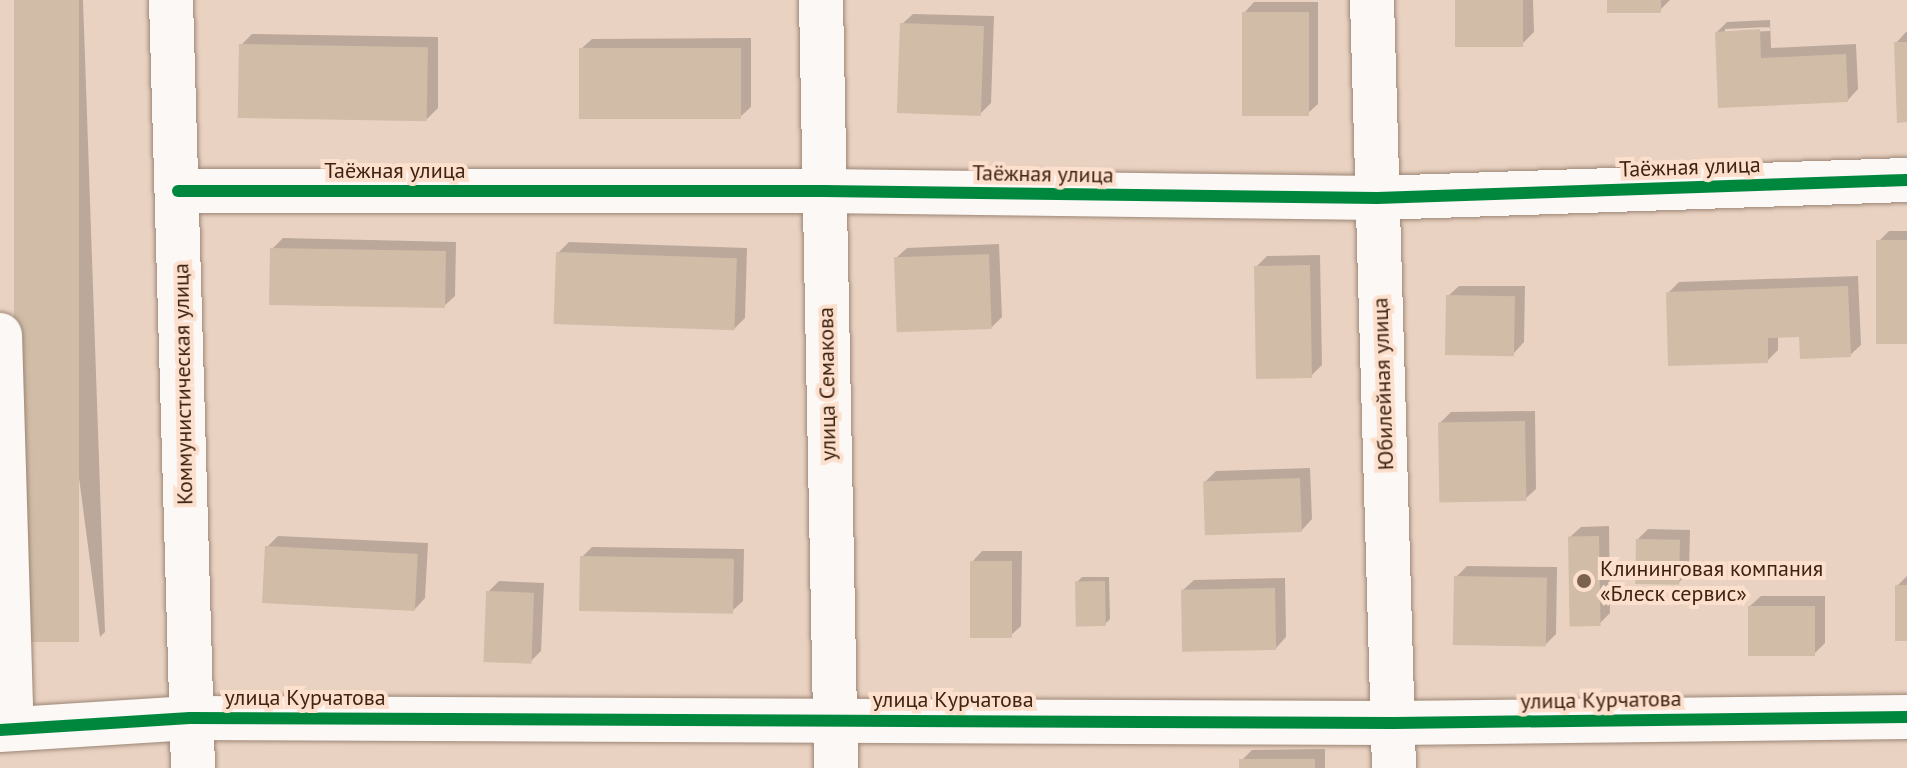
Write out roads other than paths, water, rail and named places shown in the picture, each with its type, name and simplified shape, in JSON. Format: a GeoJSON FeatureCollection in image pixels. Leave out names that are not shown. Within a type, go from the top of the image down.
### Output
{"type":"FeatureCollection","features":[{"type":"Feature","properties":{"kind":"street","name":"Коммунистическая улица"},"geometry":{"type":"LineString","coordinates":[[171,0],[193,768]]}},
{"type":"Feature","properties":{"kind":"street","name":"улица Семакова"},"geometry":{"type":"LineString","coordinates":[[821,0],[836,768]]}},
{"type":"Feature","properties":{"kind":"street","name":"Юбилейная улица"},"geometry":{"type":"LineString","coordinates":[[1372,0],[1394,768]]}},
{"type":"Feature","properties":{"kind":"street","name":"Таёжная улица"},"geometry":{"type":"LineString","coordinates":[[178,191],[823,191],[1377,198],[1907,180]]}},
{"type":"Feature","properties":{"kind":"street"},"geometry":{"type":"LineString","coordinates":[[0,335],[6,729]]}},
{"type":"Feature","properties":{"kind":"street","name":"улица Курчатова"},"geometry":{"type":"LineString","coordinates":[[6,729],[190,718],[1393,723],[1907,717]]}},
{"type":"Feature","properties":{"kind":"place","name":"Клининговая компания «Блеск сервис»"},"geometry":{"type":"Point","coordinates":[1584,581]}}]}
